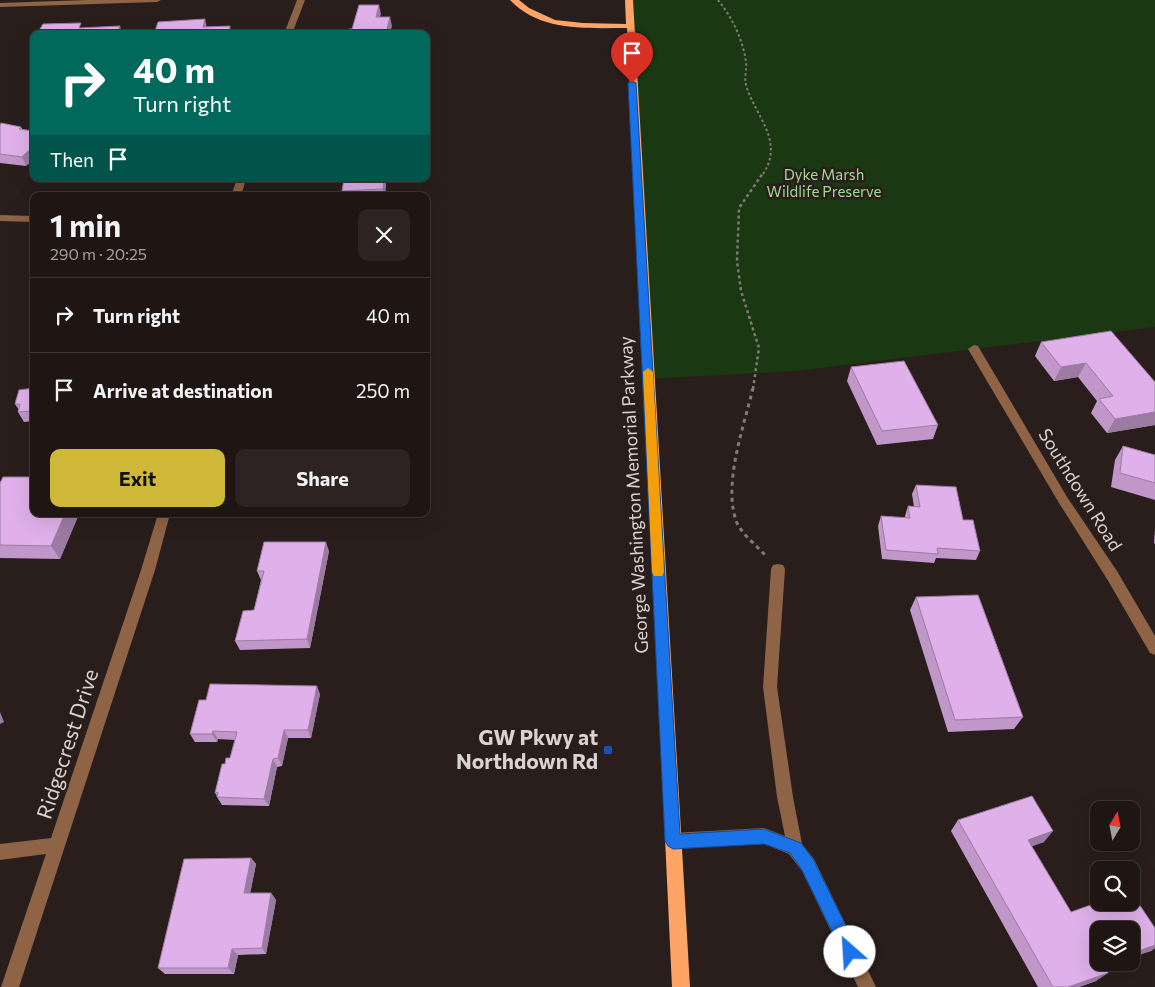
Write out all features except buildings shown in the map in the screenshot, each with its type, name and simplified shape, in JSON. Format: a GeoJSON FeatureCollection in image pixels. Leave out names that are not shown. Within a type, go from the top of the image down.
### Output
{"type":"FeatureCollection","features":[{"type":"Feature","properties":{"kind":"main road"},"geometry":{"type":"LineString","coordinates":[[514,0],[529,13],[559,23],[629,26]]}},
{"type":"Feature","properties":{"kind":"main road","name":"George Washington Memorial Parkway"},"geometry":{"type":"LineString","coordinates":[[629,0],[681,987]]}},
{"type":"Feature","properties":{"kind":"street"},"geometry":{"type":"LineString","coordinates":[[0,5],[157,0]]}},
{"type":"Feature","properties":{"kind":"street"},"geometry":{"type":"LineString","coordinates":[[290,30],[301,0]]}},
{"type":"Feature","properties":{"kind":"street"},"geometry":{"type":"LineString","coordinates":[[0,218],[30,219]]}},
{"type":"Feature","properties":{"kind":"street","name":"Southdown Road"},"geometry":{"type":"LineString","coordinates":[[974,349],[1063,500],[1112,575],[1155,649]]}},
{"type":"Feature","properties":{"kind":"street","name":"Ridgecrest Drive"},"geometry":{"type":"LineString","coordinates":[[10,987],[148,570],[163,517]]}},
{"type":"Feature","properties":{"kind":"street"},"geometry":{"type":"LineString","coordinates":[[778,569],[770,687],[785,797],[796,848],[808,865],[867,987]]}},
{"type":"Feature","properties":{"kind":"street"},"geometry":{"type":"LineString","coordinates":[[673,841],[764,836],[796,848]]}},
{"type":"Feature","properties":{"kind":"street"},"geometry":{"type":"LineString","coordinates":[[0,852],[57,845]]}},
{"type":"Feature","properties":{"kind":"path"},"geometry":{"type":"LineString","coordinates":[[718,0],[726,10],[739,36],[746,63],[745,84],[767,131],[771,147],[770,163],[740,208],[737,261],[740,291],[759,348],[754,383],[732,480],[731,502],[738,525],[778,569]]}},
{"type":"Feature","properties":{"kind":"green space","name":"Dyke Marsh Wildlife Preserve"},"geometry":{"type":"Polygon","coordinates":[[[631,0],[1155,0],[1155,327],[796,371],[648,379],[631,0]]]}},
{"type":"Feature","properties":{"kind":"slow traffic"},"geometry":{"type":"LineString","coordinates":[[648,372],[658,572]]}},
{"type":"Feature","properties":{"kind":"place","name":"GW Pkwy at Northdown Rd"},"geometry":{"type":"Point","coordinates":[608,750]}},
{"type":"Feature","properties":{"kind":"route"},"geometry":{"type":"LineString","coordinates":[[632,83],[673,841],[764,836],[796,848],[808,865],[850,952]]}}]}
